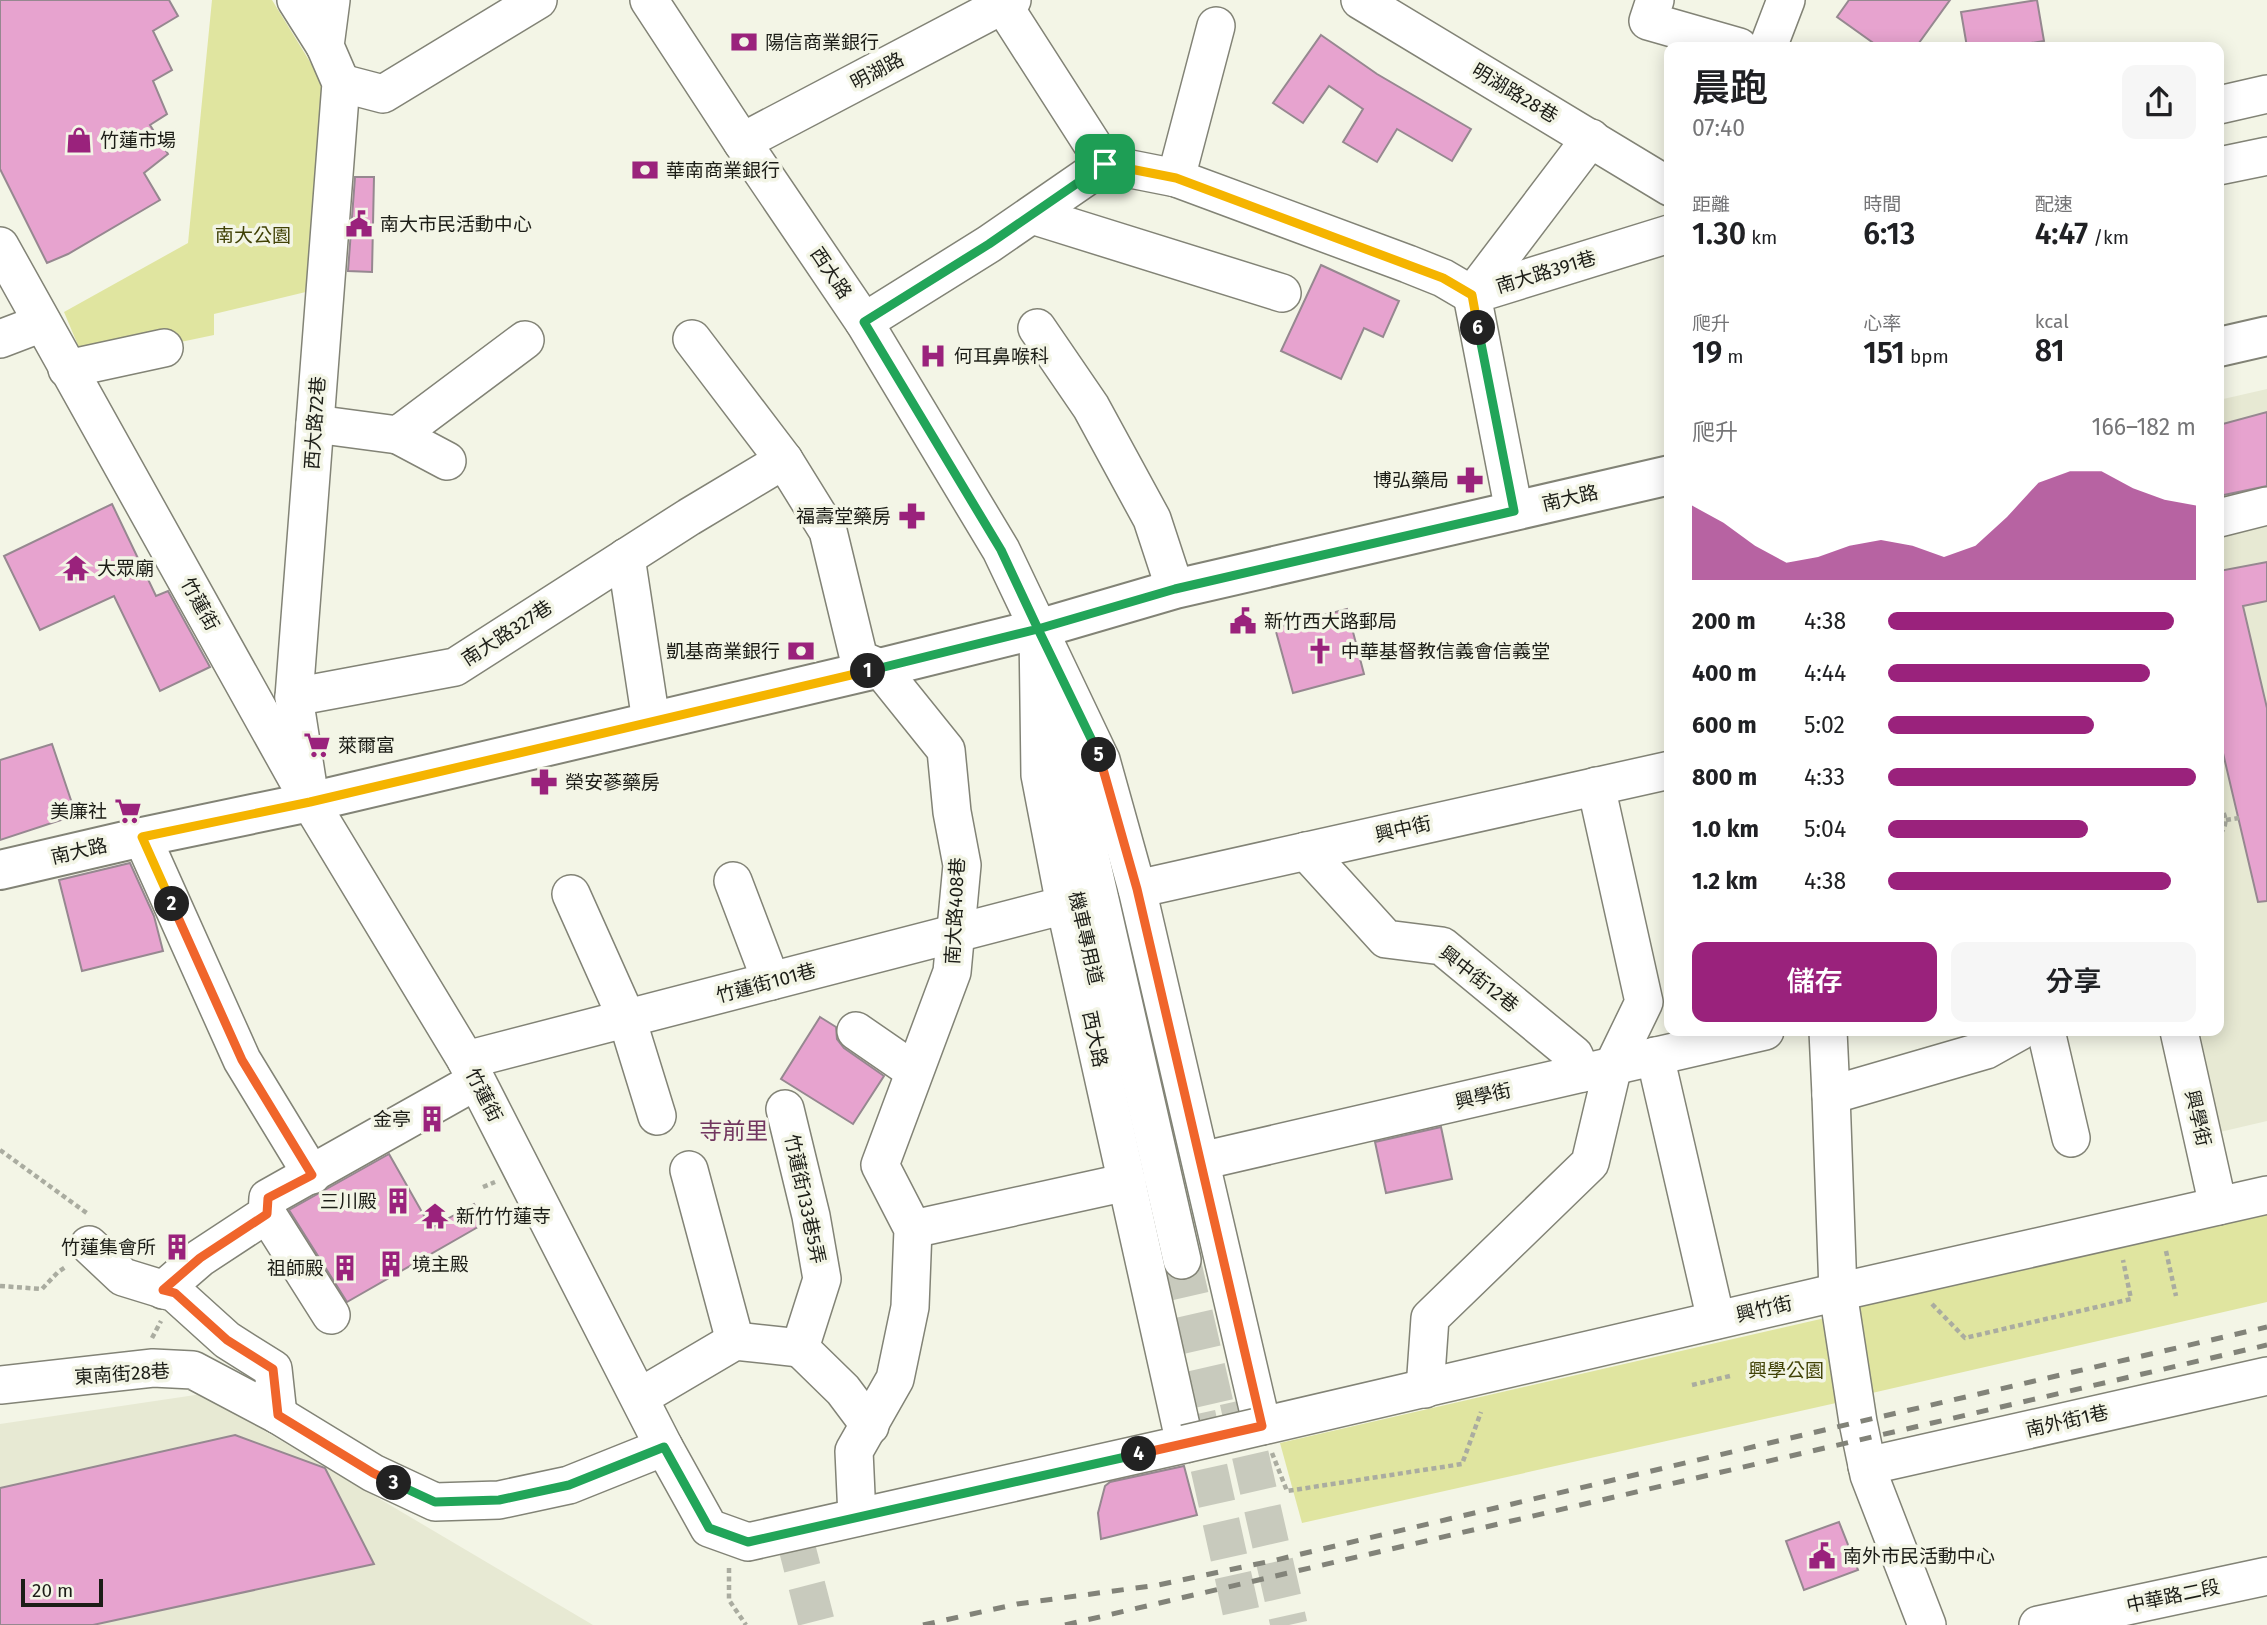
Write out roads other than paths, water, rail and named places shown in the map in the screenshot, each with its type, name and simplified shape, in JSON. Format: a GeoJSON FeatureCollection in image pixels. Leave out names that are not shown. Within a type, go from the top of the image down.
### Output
{"type":"FeatureCollection","features":[{"type":"Feature","properties":{"kind":"main road"},"geometry":{"type":"LineString","coordinates":[[2224,346],[2267,336]]}},
{"type":"Feature","properties":{"kind":"main road","name":"南大路"},"geometry":{"type":"LineString","coordinates":[[0,870],[310,802],[880,668],[1038,629],[1175,589],[1664,476]]}},
{"type":"Feature","properties":{"kind":"street","name":"西大路72巷"},"geometry":{"type":"LineString","coordinates":[[296,0],[325,46],[341,83],[294,698],[310,802]]}},
{"type":"Feature","properties":{"kind":"street"},"geometry":{"type":"LineString","coordinates":[[325,46],[331,0]]}},
{"type":"Feature","properties":{"kind":"street"},"geometry":{"type":"LineString","coordinates":[[341,83],[383,94],[538,0]]}},
{"type":"Feature","properties":{"kind":"street","name":"西大路"},"geometry":{"type":"LineString","coordinates":[[649,0],[864,322],[1001,550],[1101,760],[1137,889],[1262,1426]]}},
{"type":"Feature","properties":{"kind":"street","name":"明湖路28巷"},"geometry":{"type":"LineString","coordinates":[[1360,0],[1664,183]]}},
{"type":"Feature","properties":{"kind":"street"},"geometry":{"type":"LineString","coordinates":[[1655,0],[1648,21],[1722,42]]}},
{"type":"Feature","properties":{"kind":"street"},"geometry":{"type":"LineString","coordinates":[[1770,42],[1786,0]]}},
{"type":"Feature","properties":{"kind":"street"},"geometry":{"type":"LineString","coordinates":[[1007,2],[1105,164]]}},
{"type":"Feature","properties":{"kind":"street","name":"明湖路"},"geometry":{"type":"LineString","coordinates":[[742,142],[1007,2]]}},
{"type":"Feature","properties":{"kind":"street"},"geometry":{"type":"LineString","coordinates":[[1176,178],[1216,26]]}},
{"type":"Feature","properties":{"kind":"street"},"geometry":{"type":"LineString","coordinates":[[2224,104],[2267,94]]}},
{"type":"Feature","properties":{"kind":"street"},"geometry":{"type":"LineString","coordinates":[[864,322],[989,244],[1105,164],[1176,178],[1408,264],[1443,278],[1472,295],[1591,138]]}},
{"type":"Feature","properties":{"kind":"street"},"geometry":{"type":"LineString","coordinates":[[2224,165],[2267,156]]}},
{"type":"Feature","properties":{"kind":"street"},"geometry":{"type":"LineString","coordinates":[[1031,215],[1282,293]]}},
{"type":"Feature","properties":{"kind":"street","name":"南大路391巷"},"geometry":{"type":"LineString","coordinates":[[1514,511],[1472,295],[1664,236]]}},
{"type":"Feature","properties":{"kind":"street","name":"竹蓮街"},"geometry":{"type":"LineString","coordinates":[[0,246],[310,802],[471,1071],[664,1447],[709,1528],[748,1542],[1262,1426]]}},
{"type":"Feature","properties":{"kind":"street"},"geometry":{"type":"LineString","coordinates":[[0,339],[42,323]]}},
{"type":"Feature","properties":{"kind":"street"},"geometry":{"type":"LineString","coordinates":[[1037,328],[1091,407],[1152,519],[1175,589]]}},
{"type":"Feature","properties":{"kind":"street"},"geometry":{"type":"LineString","coordinates":[[692,339],[784,460],[828,531],[859,659],[880,668]]}},
{"type":"Feature","properties":{"kind":"street"},"geometry":{"type":"LineString","coordinates":[[398,435],[525,340]]}},
{"type":"Feature","properties":{"kind":"street"},"geometry":{"type":"LineString","coordinates":[[67,369],[163,348]]}},
{"type":"Feature","properties":{"kind":"street"},"geometry":{"type":"LineString","coordinates":[[315,424],[398,435],[447,461]]}},
{"type":"Feature","properties":{"kind":"street","name":"南大路327巷"},"geometry":{"type":"LineString","coordinates":[[294,698],[455,667],[784,460]]}},
{"type":"Feature","properties":{"kind":"street"},"geometry":{"type":"LineString","coordinates":[[2224,517],[2267,506]]}},
{"type":"Feature","properties":{"kind":"street"},"geometry":{"type":"LineString","coordinates":[[626,557],[651,722]]}},
{"type":"Feature","properties":{"kind":"street","name":"西大路"},"geometry":{"type":"LineString","coordinates":[[1038,629],[1041,775],[1065,905],[1185,1444]]}},
{"type":"Feature","properties":{"kind":"street","name":"西大路"},"geometry":{"type":"LineString","coordinates":[[1038,629],[1183,1261]]}},
{"type":"Feature","properties":{"kind":"street","name":"南大路408巷"},"geometry":{"type":"LineString","coordinates":[[880,668],[946,750],[952,812],[962,864],[952,972],[880,1166],[913,1229]]}},
{"type":"Feature","properties":{"kind":"street"},"geometry":{"type":"LineString","coordinates":[[1101,760],[1102,800],[1183,1261]]}},
{"type":"Feature","properties":{"kind":"street","name":"興中街"},"geometry":{"type":"LineString","coordinates":[[1137,889],[1664,771]]}},
{"type":"Feature","properties":{"kind":"street","name":"機車專用道"},"geometry":{"type":"LineString","coordinates":[[1041,775],[1055,806],[1183,1261]]}},
{"type":"Feature","properties":{"kind":"street"},"geometry":{"type":"LineString","coordinates":[[1425,1388],[1430,1318],[1590,1163],[1598,1069],[1644,1002],[1596,786]]}},
{"type":"Feature","properties":{"kind":"street"},"geometry":{"type":"LineString","coordinates":[[142,837],[242,1060],[312,1175]]}},
{"type":"Feature","properties":{"kind":"street","name":"興中街12巷"},"geometry":{"type":"LineString","coordinates":[[1306,851],[1386,939],[1442,946],[1573,1055],[1598,1069]]}},
{"type":"Feature","properties":{"kind":"street"},"geometry":{"type":"LineString","coordinates":[[733,881],[771,981]]}},
{"type":"Feature","properties":{"kind":"street"},"geometry":{"type":"LineString","coordinates":[[572,894],[627,1019],[657,1116]]}},
{"type":"Feature","properties":{"kind":"street","name":"竹蓮街101巷"},"geometry":{"type":"LineString","coordinates":[[267,1214],[268,1198],[409,1117],[471,1071],[627,1019],[1065,905]]}},
{"type":"Feature","properties":{"kind":"street"},"geometry":{"type":"LineString","coordinates":[[856,1031],[914,1071]]}},
{"type":"Feature","properties":{"kind":"street","name":"興學街"},"geometry":{"type":"LineString","coordinates":[[1201,1161],[1743,1036]]}},
{"type":"Feature","properties":{"kind":"street"},"geometry":{"type":"LineString","coordinates":[[1828,1036],[1838,1292],[1867,1466],[1927,1625]]}},
{"type":"Feature","properties":{"kind":"street"},"geometry":{"type":"LineString","coordinates":[[1831,1095],[1986,1050],[2011,1036]]}},
{"type":"Feature","properties":{"kind":"street"},"geometry":{"type":"LineString","coordinates":[[2047,1036],[2071,1138]]}},
{"type":"Feature","properties":{"kind":"street","name":"興學街"},"geometry":{"type":"LineString","coordinates":[[2180,1036],[2218,1206]]}},
{"type":"Feature","properties":{"kind":"street"},"geometry":{"type":"LineString","coordinates":[[1655,1056],[1716,1320]]}},
{"type":"Feature","properties":{"kind":"street","name":"竹蓮街133巷5弄"},"geometry":{"type":"LineString","coordinates":[[785,1109],[811,1216],[822,1279],[800,1348]]}},
{"type":"Feature","properties":{"kind":"street"},"geometry":{"type":"LineString","coordinates":[[690,1170],[735,1341]]}},
{"type":"Feature","properties":{"kind":"street"},"geometry":{"type":"LineString","coordinates":[[857,1517],[854,1451],[895,1379],[910,1307],[913,1229],[1127,1182]]}},
{"type":"Feature","properties":{"kind":"street","name":"興竹街"},"geometry":{"type":"LineString","coordinates":[[1262,1426],[2267,1195]]}},
{"type":"Feature","properties":{"kind":"street"},"geometry":{"type":"LineString","coordinates":[[169,1292],[200,1258],[267,1214],[331,1315]]}},
{"type":"Feature","properties":{"kind":"street"},"geometry":{"type":"LineString","coordinates":[[92,1247],[123,1277],[169,1292],[227,1340],[273,1369],[278,1415]]}},
{"type":"Feature","properties":{"kind":"street"},"geometry":{"type":"LineString","coordinates":[[640,1397],[735,1341],[800,1348],[843,1390],[870,1426]]}},
{"type":"Feature","properties":{"kind":"street","name":"東南街28巷"},"geometry":{"type":"LineString","coordinates":[[0,1385],[153,1368],[192,1370],[278,1415],[373,1473],[435,1502],[499,1500],[569,1485],[664,1447]]}},
{"type":"Feature","properties":{"kind":"street","name":"南外街1巷"},"geometry":{"type":"LineString","coordinates":[[1867,1466],[2267,1376]]}},
{"type":"Feature","properties":{"kind":"street","name":"中華路二段"},"geometry":{"type":"LineString","coordinates":[[2038,1625],[2267,1576]]}},
{"type":"Feature","properties":{"kind":"tunnel"},"geometry":{"type":"LineString","coordinates":[[1182,1260],[1224,1443]]}},
{"type":"Feature","properties":{"kind":"tunnel"},"geometry":{"type":"LineString","coordinates":[[1238,1401],[1289,1625]]}},
{"type":"Feature","properties":{"kind":"tunnel"},"geometry":{"type":"LineString","coordinates":[[1197,1414],[1244,1625]]}},
{"type":"Feature","properties":{"kind":"tunnel"},"geometry":{"type":"LineString","coordinates":[[793,1532],[817,1625]]}},
{"type":"Feature","properties":{"kind":"railway"},"geometry":{"type":"LineString","coordinates":[[923,1625],[1017,1604],[1158,1585],[1276,1560],[2267,1327]]}},
{"type":"Feature","properties":{"kind":"railway"},"geometry":{"type":"LineString","coordinates":[[1065,1625],[2267,1345]]}},
{"type":"Feature","properties":{"kind":"place","name":"陽信商業銀行"},"geometry":{"type":"Point","coordinates":[744,42]}},
{"type":"Feature","properties":{"kind":"place","name":"竹蓮市場"},"geometry":{"type":"Point","coordinates":[79,140]}},
{"type":"Feature","properties":{"kind":"place","name":"華南商業銀行"},"geometry":{"type":"Point","coordinates":[645,170]}},
{"type":"Feature","properties":{"kind":"place","name":"南大市民活動中心"},"geometry":{"type":"Point","coordinates":[359,224]}},
{"type":"Feature","properties":{"kind":"place","name":"何耳鼻喉科"},"geometry":{"type":"Point","coordinates":[933,356]}},
{"type":"Feature","properties":{"kind":"place","name":"博弘藥局"},"geometry":{"type":"Point","coordinates":[1470,480]}},
{"type":"Feature","properties":{"kind":"place","name":"福壽堂藥房"},"geometry":{"type":"Point","coordinates":[912,516]}},
{"type":"Feature","properties":{"kind":"place","name":"大眾廟"},"geometry":{"type":"Point","coordinates":[76,568]}},
{"type":"Feature","properties":{"kind":"place","name":"新竹西大路郵局"},"geometry":{"type":"Point","coordinates":[1243,621]}},
{"type":"Feature","properties":{"kind":"place","name":"凱基商業銀行"},"geometry":{"type":"Point","coordinates":[801,651]}},
{"type":"Feature","properties":{"kind":"place","name":"中華基督教信義會信義堂"},"geometry":{"type":"Point","coordinates":[1320,651]}},
{"type":"Feature","properties":{"kind":"place","name":"萊爾富"},"geometry":{"type":"Point","coordinates":[317,745]}},
{"type":"Feature","properties":{"kind":"place","name":"榮安蔘藥房"},"geometry":{"type":"Point","coordinates":[544,782]}},
{"type":"Feature","properties":{"kind":"place","name":"美廉社"},"geometry":{"type":"Point","coordinates":[128,811]}},
{"type":"Feature","properties":{"kind":"place","name":"金亭"},"geometry":{"type":"Point","coordinates":[432,1119]}},
{"type":"Feature","properties":{"kind":"place","name":"三川殿"},"geometry":{"type":"Point","coordinates":[398,1201]}},
{"type":"Feature","properties":{"kind":"place","name":"新竹竹蓮寺"},"geometry":{"type":"Point","coordinates":[435,1216]}},
{"type":"Feature","properties":{"kind":"place","name":"竹蓮集會所"},"geometry":{"type":"Point","coordinates":[177,1247]}},
{"type":"Feature","properties":{"kind":"place","name":"境主殿"},"geometry":{"type":"Point","coordinates":[391,1264]}},
{"type":"Feature","properties":{"kind":"place","name":"祖師殿"},"geometry":{"type":"Point","coordinates":[345,1268]}},
{"type":"Feature","properties":{"kind":"place","name":"南外市民活動中心"},"geometry":{"type":"Point","coordinates":[1822,1556]}},
{"type":"Feature","properties":{"kind":"district","name":"寺前里"},"geometry":{"type":"Point","coordinates":[734,1131]}},
{"type":"Feature","properties":{"kind":"park label","name":"南大公園"},"geometry":{"type":"Point","coordinates":[253,235]}},
{"type":"Feature","properties":{"kind":"park label","name":"興學公園"},"geometry":{"type":"Point","coordinates":[1786,1370]}}]}
